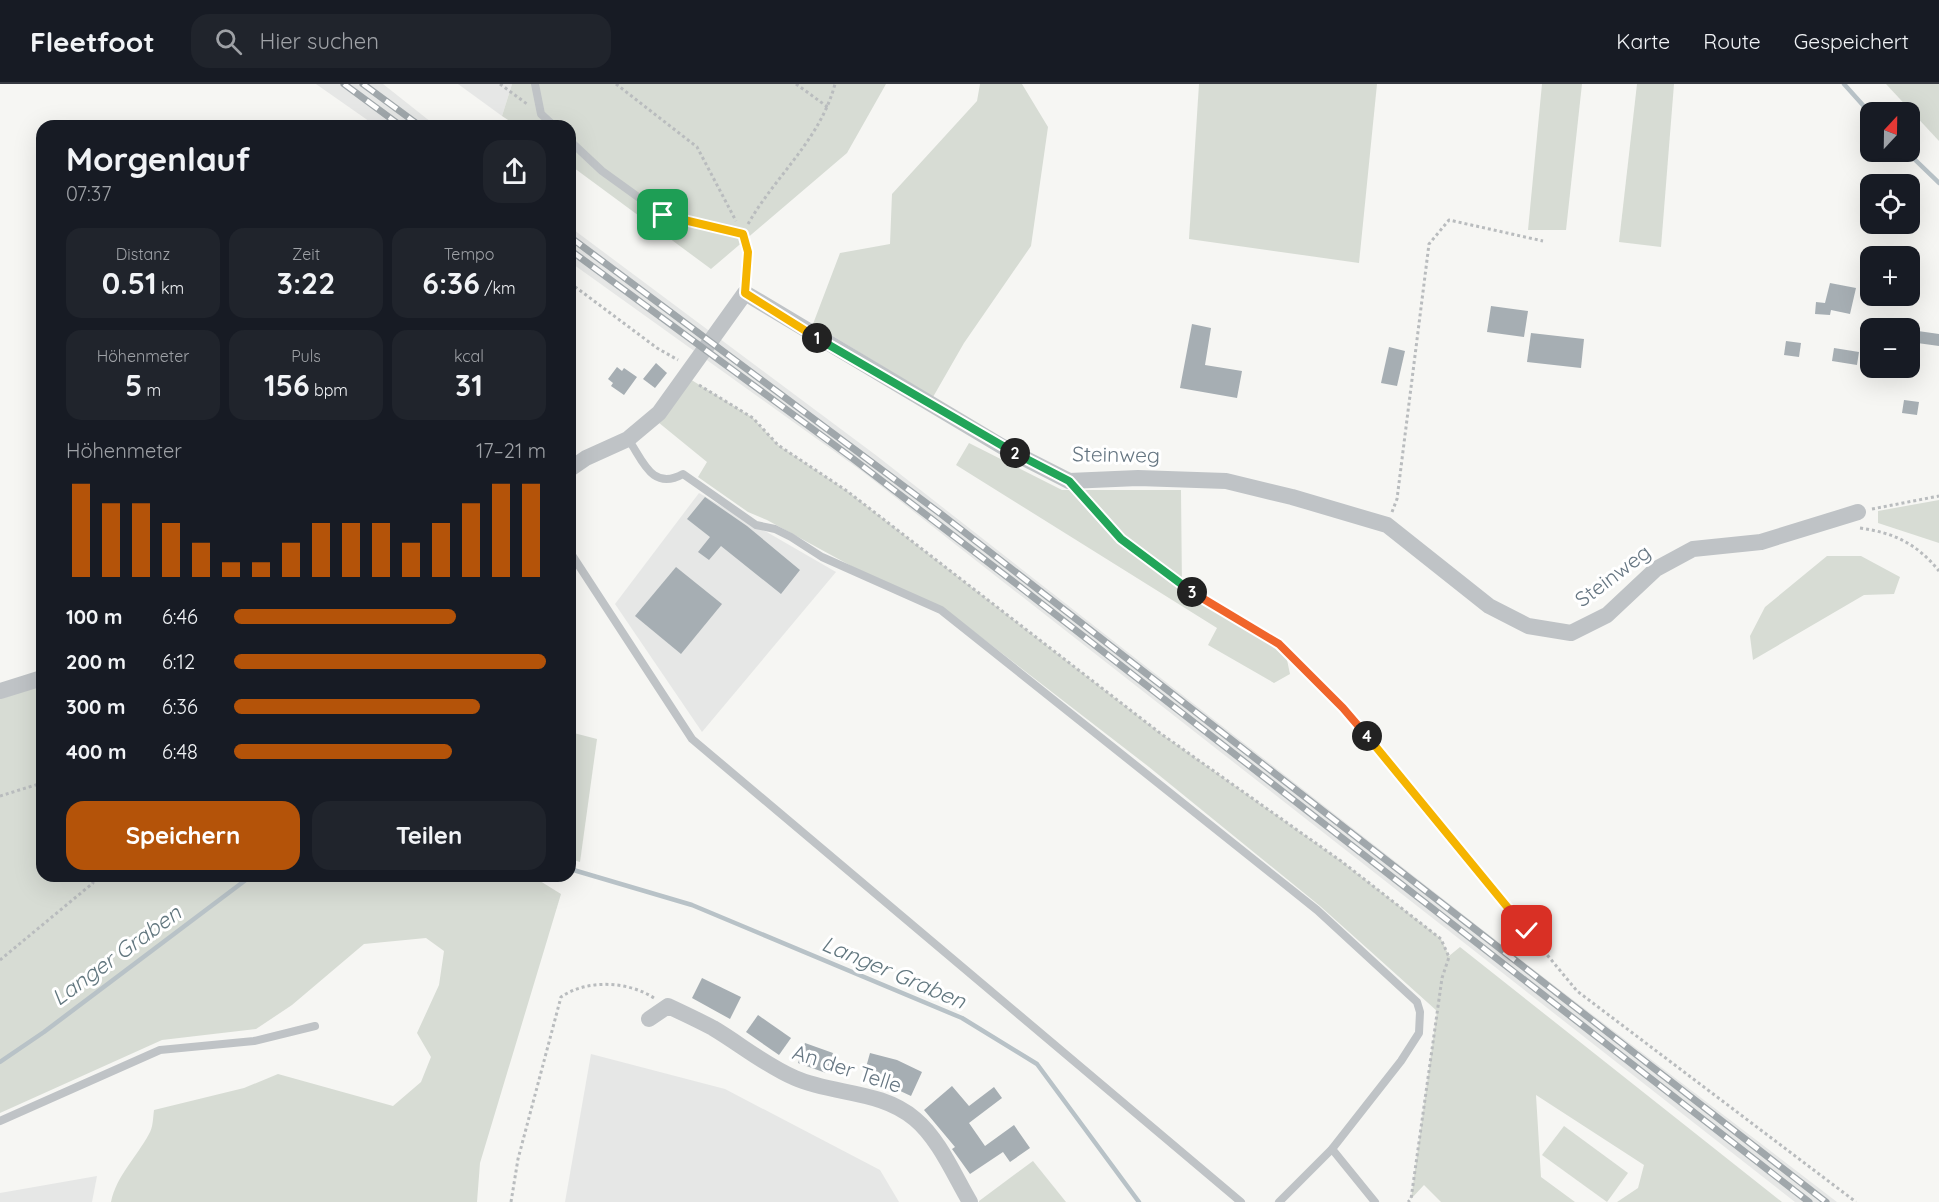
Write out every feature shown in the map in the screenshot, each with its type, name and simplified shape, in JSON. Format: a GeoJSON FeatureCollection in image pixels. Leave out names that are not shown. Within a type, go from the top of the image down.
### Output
{"type":"FeatureCollection","features":[{"type":"Feature","properties":{"kind":"street"},"geometry":{"type":"LineString","coordinates":[[576,465],[628,439],[659,413],[745,293]]}},
{"type":"Feature","properties":{"kind":"street","name":"Steinweg"},"geometry":{"type":"LineString","coordinates":[[745,293],[1008,450],[1069,481],[1138,477],[1226,481],[1292,497],[1387,525],[1489,606],[1528,626],[1571,633],[1607,615],[1656,569],[1693,549],[1761,542],[1856,520]]}},
{"type":"Feature","properties":{"kind":"street"},"geometry":{"type":"LineString","coordinates":[[0,691],[36,680]]}},
{"type":"Feature","properties":{"kind":"street"},"geometry":{"type":"LineString","coordinates":[[649,1019],[668,1006]]}},
{"type":"Feature","properties":{"kind":"street","name":"An der Telle"},"geometry":{"type":"LineString","coordinates":[[668,1006],[712,1028],[788,1075],[812,1084],[873,1097],[905,1111],[917,1120],[929,1135],[970,1202]]}},
{"type":"Feature","properties":{"kind":"lane"},"geometry":{"type":"LineString","coordinates":[[535,84],[541,114],[548,120]]}},
{"type":"Feature","properties":{"kind":"lane"},"geometry":{"type":"LineString","coordinates":[[576,147],[602,171],[663,215],[743,234],[748,252],[745,293]]}},
{"type":"Feature","properties":{"kind":"lane"},"geometry":{"type":"LineString","coordinates":[[628,439],[642,466],[662,479],[675,479],[683,474],[756,525],[783,533],[822,557],[941,610],[1317,910],[1417,1002],[1420,1012],[1419,1034],[1401,1061],[1332,1149],[1279,1202]]}},
{"type":"Feature","properties":{"kind":"lane"},"geometry":{"type":"LineString","coordinates":[[576,561],[692,739],[1242,1202]]}},
{"type":"Feature","properties":{"kind":"lane"},"geometry":{"type":"LineString","coordinates":[[0,1121],[160,1050],[254,1041],[315,1026]]}},
{"type":"Feature","properties":{"kind":"lane"},"geometry":{"type":"LineString","coordinates":[[1332,1149],[1375,1202]]}},
{"type":"Feature","properties":{"kind":"path"},"geometry":{"type":"LineString","coordinates":[[500,84],[541,114]]}},
{"type":"Feature","properties":{"kind":"path"},"geometry":{"type":"LineString","coordinates":[[616,84],[697,147],[743,234]]}},
{"type":"Feature","properties":{"kind":"path"},"geometry":{"type":"LineString","coordinates":[[796,84],[829,108]]}},
{"type":"Feature","properties":{"kind":"path"},"geometry":{"type":"LineString","coordinates":[[743,234],[756,211],[802,150],[829,108],[836,84]]}},
{"type":"Feature","properties":{"kind":"path"},"geometry":{"type":"LineString","coordinates":[[1387,525],[1397,499],[1429,244],[1449,220],[1544,241]]}},
{"type":"Feature","properties":{"kind":"path"},"geometry":{"type":"LineString","coordinates":[[576,288],[687,372],[753,418],[778,446],[847,491],[1160,733],[1341,861],[1441,939],[1448,950],[1449,957],[1442,978],[1411,1199],[1408,1202]]}},
{"type":"Feature","properties":{"kind":"path"},"geometry":{"type":"LineString","coordinates":[[1069,481],[1121,539],[1201,598],[1279,644],[1343,708],[1577,991],[1856,1202]]}},
{"type":"Feature","properties":{"kind":"path"},"geometry":{"type":"LineString","coordinates":[[1856,520],[1939,496]]}},
{"type":"Feature","properties":{"kind":"path"},"geometry":{"type":"LineString","coordinates":[[1856,520],[1902,539],[1925,553],[1939,571]]}},
{"type":"Feature","properties":{"kind":"path"},"geometry":{"type":"LineString","coordinates":[[0,796],[36,785]]}},
{"type":"Feature","properties":{"kind":"path"},"geometry":{"type":"LineString","coordinates":[[0,960],[93,882]]}},
{"type":"Feature","properties":{"kind":"path"},"geometry":{"type":"LineString","coordinates":[[511,1202],[518,1159],[561,997],[575,987],[616,986],[643,991],[668,1006]]}},
{"type":"Feature","properties":{"kind":"shaded area"},"geometry":{"type":"Polygon","coordinates":[[[316,84],[383,84],[428,120],[367,120],[316,84]]]}},
{"type":"Feature","properties":{"kind":"shaded area"},"geometry":{"type":"Polygon","coordinates":[[[458,84],[512,84],[502,116],[458,84]]]}},
{"type":"Feature","properties":{"kind":"shaded area"},"geometry":{"type":"Polygon","coordinates":[[[512,84],[886,84],[847,153],[711,269],[576,169],[576,120],[508,120],[502,116],[512,84]]]}},
{"type":"Feature","properties":{"kind":"shaded area"},"geometry":{"type":"Polygon","coordinates":[[[980,84],[1022,84],[1048,127],[1031,246],[964,343],[933,397],[813,324],[840,253],[890,244],[892,194],[977,101],[980,84]]]}},
{"type":"Feature","properties":{"kind":"shaded area"},"geometry":{"type":"Polygon","coordinates":[[[1199,84],[1377,84],[1359,263],[1189,239],[1199,84]]]}},
{"type":"Feature","properties":{"kind":"shaded area"},"geometry":{"type":"Polygon","coordinates":[[[1542,84],[1582,84],[1566,230],[1528,230],[1542,84]]]}},
{"type":"Feature","properties":{"kind":"shaded area"},"geometry":{"type":"Polygon","coordinates":[[[1637,84],[1674,84],[1661,247],[1619,242],[1637,84]]]}},
{"type":"Feature","properties":{"kind":"shaded area"},"geometry":{"type":"Polygon","coordinates":[[[1886,84],[1939,84],[1939,141],[1920,121],[1920,102],[1903,102],[1886,84]]]}},
{"type":"Feature","properties":{"kind":"shaded area"},"geometry":{"type":"Polygon","coordinates":[[[576,231],[877,456],[1525,963],[1837,1202],[1795,1202],[863,472],[576,266],[576,231]]]}},
{"type":"Feature","properties":{"kind":"shaded area"},"geometry":{"type":"Polygon","coordinates":[[[685,376],[753,418],[778,445],[847,491],[1160,733],[1341,861],[1441,939],[1449,956],[1460,947],[1782,1202],[1617,1202],[1638,1188],[1644,1165],[1536,1095],[1541,1177],[1575,1202],[1441,1202],[1424,1185],[1411,1199],[1437,1011],[1320,906],[1149,767],[942,607],[853,567],[748,512],[698,477],[707,462],[653,418],[685,376]]]}},
{"type":"Feature","properties":{"kind":"shaded area"},"geometry":{"type":"Polygon","coordinates":[[[969,443],[1062,490],[1181,490],[1182,589],[1286,655],[1290,674],[1274,683],[1208,645],[1217,628],[956,465],[969,443]]]}},
{"type":"Feature","properties":{"kind":"shaded area"},"geometry":{"type":"Polygon","coordinates":[[[699,493],[836,572],[702,732],[615,604],[699,493]]]}},
{"type":"Feature","properties":{"kind":"shaded area"},"geometry":{"type":"Polygon","coordinates":[[[1939,500],[1939,543],[1878,523],[1878,511],[1939,500]]]}},
{"type":"Feature","properties":{"kind":"shaded area"},"geometry":{"type":"Polygon","coordinates":[[[1827,556],[1861,556],[1900,577],[1894,594],[1864,595],[1753,660],[1750,636],[1765,607],[1827,556]]]}},
{"type":"Feature","properties":{"kind":"shaded area"},"geometry":{"type":"Polygon","coordinates":[[[36,687],[36,882],[542,882],[561,894],[480,1163],[477,1202],[111,1202],[122,1175],[150,1132],[154,1110],[244,1088],[278,1074],[393,1106],[421,1082],[431,1057],[417,1033],[439,985],[444,951],[426,938],[364,944],[292,1005],[256,1029],[162,1040],[0,1113],[0,699],[36,687]]]}},
{"type":"Feature","properties":{"kind":"shaded area"},"geometry":{"type":"Polygon","coordinates":[[[576,734],[597,739],[580,862],[576,861],[576,734]]]}},
{"type":"Feature","properties":{"kind":"shaded area"},"geometry":{"type":"Polygon","coordinates":[[[591,1054],[725,1089],[880,1170],[899,1202],[565,1202],[591,1054]]]}},
{"type":"Feature","properties":{"kind":"shaded area"},"geometry":{"type":"Polygon","coordinates":[[[1564,1126],[1628,1173],[1607,1202],[1542,1155],[1564,1126]]]}},
{"type":"Feature","properties":{"kind":"shaded area"},"geometry":{"type":"Polygon","coordinates":[[[1033,1161],[1066,1202],[979,1202],[979,1201],[1033,1161]]]}},
{"type":"Feature","properties":{"kind":"shaded area"},"geometry":{"type":"Polygon","coordinates":[[[97,1176],[92,1202],[0,1202],[0,1193],[97,1176]]]}},
{"type":"Feature","properties":{"kind":"building"},"geometry":{"type":"Polygon","coordinates":[[[1830,283],[1856,288],[1850,314],[1831,310],[1830,315],[1815,314],[1816,302],[1825,303],[1830,283]]]}},
{"type":"Feature","properties":{"kind":"building"},"geometry":{"type":"Polygon","coordinates":[[[1491,306],[1528,311],[1524,337],[1487,332],[1491,306]]]}},
{"type":"Feature","properties":{"kind":"building"},"geometry":{"type":"Polygon","coordinates":[[[1192,324],[1211,328],[1205,365],[1242,371],[1237,398],[1180,388],[1192,324]]]}},
{"type":"Feature","properties":{"kind":"building"},"geometry":{"type":"Polygon","coordinates":[[[1920,331],[1939,334],[1939,346],[1920,343],[1920,331]]]}},
{"type":"Feature","properties":{"kind":"building"},"geometry":{"type":"Polygon","coordinates":[[[1531,333],[1584,339],[1581,368],[1527,362],[1531,333]]]}},
{"type":"Feature","properties":{"kind":"building"},"geometry":{"type":"Polygon","coordinates":[[[1786,341],[1801,343],[1799,357],[1784,355],[1786,341]]]}},
{"type":"Feature","properties":{"kind":"building"},"geometry":{"type":"Polygon","coordinates":[[[1389,347],[1405,351],[1397,386],[1381,383],[1389,347]]]}},
{"type":"Feature","properties":{"kind":"building"},"geometry":{"type":"Polygon","coordinates":[[[1834,348],[1859,352],[1857,365],[1832,361],[1834,348]]]}},
{"type":"Feature","properties":{"kind":"building"},"geometry":{"type":"Polygon","coordinates":[[[656,363],[667,373],[655,388],[643,379],[656,363]]]}},
{"type":"Feature","properties":{"kind":"building"},"geometry":{"type":"Polygon","coordinates":[[[617,367],[622,371],[624,368],[637,377],[624,395],[611,386],[613,383],[608,379],[617,367]]]}},
{"type":"Feature","properties":{"kind":"building"},"geometry":{"type":"Polygon","coordinates":[[[1904,400],[1919,402],[1917,415],[1902,413],[1904,400]]]}},
{"type":"Feature","properties":{"kind":"building"},"geometry":{"type":"Polygon","coordinates":[[[705,497],[747,526],[800,570],[781,594],[721,546],[709,560],[698,552],[710,537],[687,519],[705,497]]]}},
{"type":"Feature","properties":{"kind":"building"},"geometry":{"type":"Polygon","coordinates":[[[676,567],[722,604],[681,654],[635,616],[676,567]]]}},
{"type":"Feature","properties":{"kind":"building"},"geometry":{"type":"Polygon","coordinates":[[[702,978],[741,997],[730,1019],[692,998],[702,978]]]}},
{"type":"Feature","properties":{"kind":"building"},"geometry":{"type":"Polygon","coordinates":[[[758,1015],[791,1038],[779,1055],[746,1032],[758,1015]]]}},
{"type":"Feature","properties":{"kind":"building"},"geometry":{"type":"Polygon","coordinates":[[[805,1043],[833,1053],[826,1073],[798,1063],[805,1043]]]}},
{"type":"Feature","properties":{"kind":"building"},"geometry":{"type":"Polygon","coordinates":[[[870,1053],[897,1060],[922,1072],[911,1096],[883,1083],[863,1078],[870,1053]]]}},
{"type":"Feature","properties":{"kind":"building"},"geometry":{"type":"Polygon","coordinates":[[[952,1086],[969,1106],[994,1087],[1002,1098],[969,1123],[985,1146],[1014,1125],[1030,1148],[1010,1162],[1003,1152],[970,1174],[952,1149],[955,1147],[924,1110],[952,1086]]]}},
{"type":"Feature","properties":{"kind":"waterway"},"geometry":{"type":"LineString","coordinates":[[1844,84],[1860,102]]}},
{"type":"Feature","properties":{"kind":"waterway"},"geometry":{"type":"LineString","coordinates":[[1917,162],[1939,183]]}},
{"type":"Feature","properties":{"kind":"waterway","name":"Langer Graben"},"geometry":{"type":"LineString","coordinates":[[576,871],[692,905],[962,1018],[1037,1064],[1139,1202]]}},
{"type":"Feature","properties":{"kind":"waterway","name":"Langer Graben"},"geometry":{"type":"LineString","coordinates":[[0,1062],[44,1032],[243,882]]}},
{"type":"Feature","properties":{"kind":"railway"},"geometry":{"type":"LineString","coordinates":[[344,84],[393,120]]}},
{"type":"Feature","properties":{"kind":"railway"},"geometry":{"type":"LineString","coordinates":[[363,84],[412,120]]}},
{"type":"Feature","properties":{"kind":"railway"},"geometry":{"type":"LineString","coordinates":[[576,241],[941,514],[1826,1202]]}},
{"type":"Feature","properties":{"kind":"railway"},"geometry":{"type":"LineString","coordinates":[[576,254],[852,458],[1019,586],[1809,1202]]}},
{"type":"Feature","properties":{"kind":"route"},"geometry":{"type":"LineString","coordinates":[[663,215],[743,234],[748,252],[745,293],[1008,450],[1069,481],[1121,539],[1201,598],[1279,644],[1343,708],[1527,931]]}}]}
